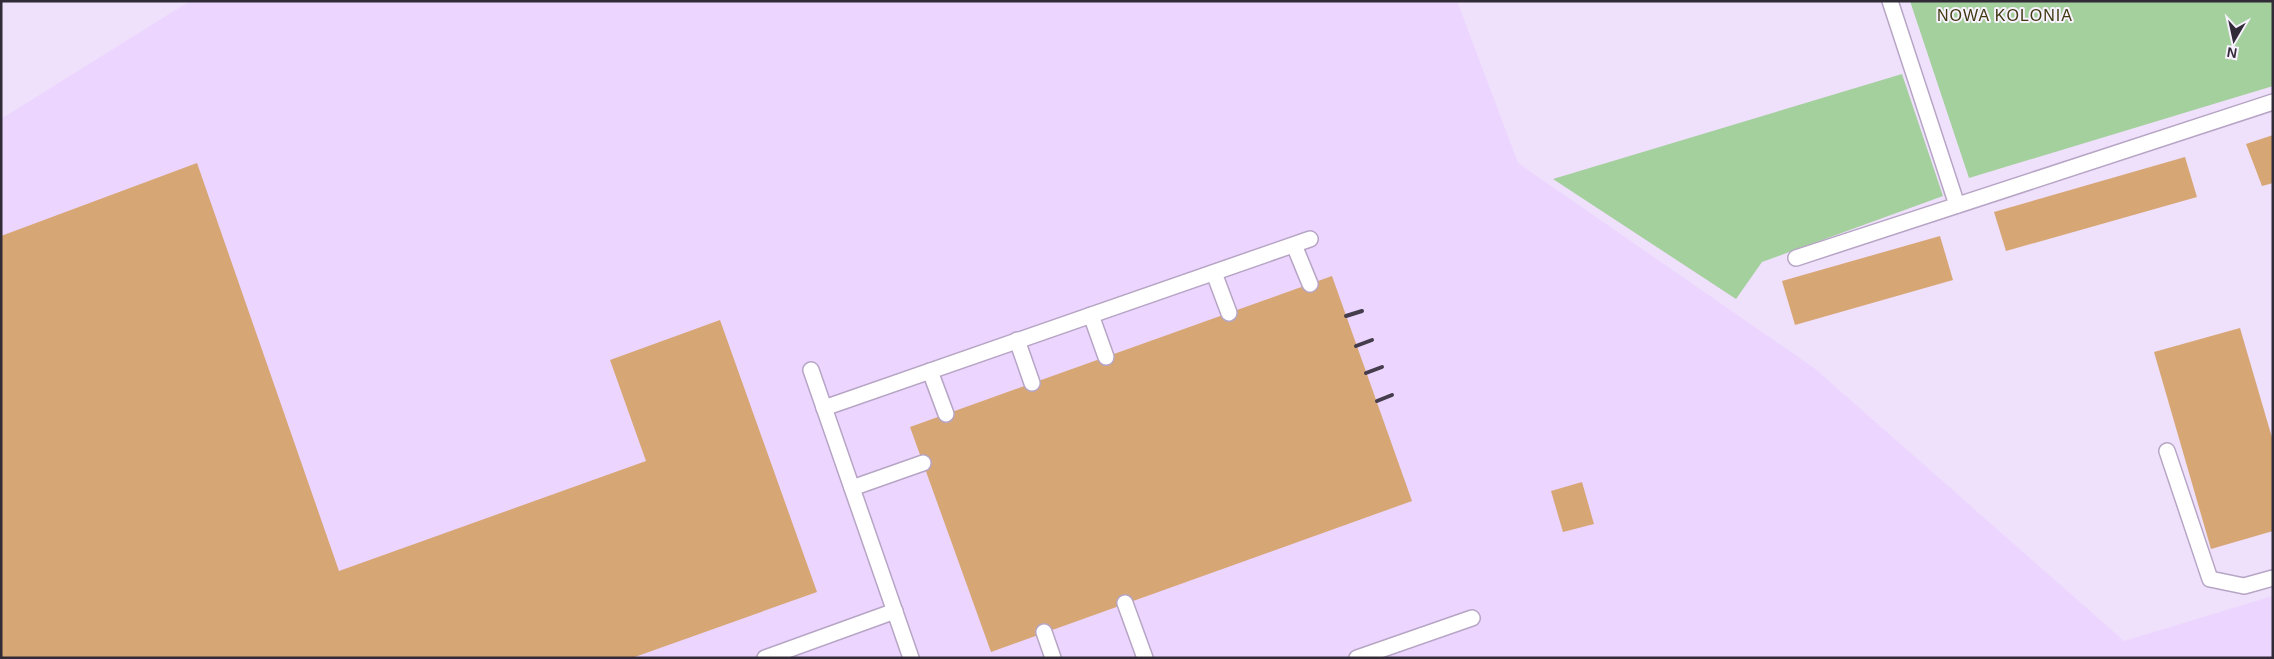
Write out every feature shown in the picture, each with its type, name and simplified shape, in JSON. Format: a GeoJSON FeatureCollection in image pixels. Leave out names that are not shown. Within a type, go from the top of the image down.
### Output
{"type":"FeatureCollection","features":[{"type":"Feature","properties":{"kind":"lane"},"geometry":{"type":"LineString","coordinates":[[1890,1],[1957,205]]}},
{"type":"Feature","properties":{"kind":"lane"},"geometry":{"type":"LineString","coordinates":[[1796,258],[2273,102]]}},
{"type":"Feature","properties":{"kind":"lane"},"geometry":{"type":"LineString","coordinates":[[824,408],[1310,239]]}},
{"type":"Feature","properties":{"kind":"lane"},"geometry":{"type":"LineString","coordinates":[[1294,245],[1310,284]]}},
{"type":"Feature","properties":{"kind":"lane"},"geometry":{"type":"LineString","coordinates":[[1214,273],[1229,313]]}},
{"type":"Feature","properties":{"kind":"lane"},"geometry":{"type":"LineString","coordinates":[[1091,315],[1106,357]]}},
{"type":"Feature","properties":{"kind":"lane"},"geometry":{"type":"LineString","coordinates":[[1017,340],[1032,383]]}},
{"type":"Feature","properties":{"kind":"lane"},"geometry":{"type":"LineString","coordinates":[[811,370],[911,658]]}},
{"type":"Feature","properties":{"kind":"lane"},"geometry":{"type":"LineString","coordinates":[[930,371],[946,414]]}},
{"type":"Feature","properties":{"kind":"lane"},"geometry":{"type":"LineString","coordinates":[[2167,451],[2210,579],[2244,586],[2273,578]]}},
{"type":"Feature","properties":{"kind":"lane"},"geometry":{"type":"LineString","coordinates":[[852,488],[923,463]]}},
{"type":"Feature","properties":{"kind":"lane"},"geometry":{"type":"LineString","coordinates":[[1125,603],[1145,658]]}},
{"type":"Feature","properties":{"kind":"lane"},"geometry":{"type":"LineString","coordinates":[[765,658],[895,612]]}},
{"type":"Feature","properties":{"kind":"lane"},"geometry":{"type":"LineString","coordinates":[[1357,658],[1472,618]]}},
{"type":"Feature","properties":{"kind":"lane"},"geometry":{"type":"LineString","coordinates":[[1044,632],[1053,658]]}},
{"type":"Feature","properties":{"kind":"shaded area"},"geometry":{"type":"Polygon","coordinates":[[[192,1],[1457,1],[1518,163],[1814,368],[2124,641],[2273,596],[2273,658],[1,658],[1,119],[192,1]]]}},
{"type":"Feature","properties":{"kind":"green space"},"geometry":{"type":"Polygon","coordinates":[[[1910,1],[2273,1],[2273,86],[1969,178],[1910,1]]]}},
{"type":"Feature","properties":{"kind":"green space"},"geometry":{"type":"Polygon","coordinates":[[[1902,74],[1943,196],[1762,262],[1736,299],[1553,179],[1902,74]]]}},
{"type":"Feature","properties":{"kind":"building"},"geometry":{"type":"Polygon","coordinates":[[[2273,135],[2273,183],[2262,186],[2246,144],[2273,135]]]}},
{"type":"Feature","properties":{"kind":"building"},"geometry":{"type":"Polygon","coordinates":[[[2185,157],[2197,197],[2006,251],[1994,212],[2185,157]]]}},
{"type":"Feature","properties":{"kind":"building"},"geometry":{"type":"Polygon","coordinates":[[[197,163],[339,571],[646,461],[610,360],[720,320],[817,592],[632,658],[1,658],[1,236],[197,163]]]}},
{"type":"Feature","properties":{"kind":"building"},"geometry":{"type":"Polygon","coordinates":[[[1940,236],[1953,280],[1795,325],[1782,281],[1940,236]]]}},
{"type":"Feature","properties":{"kind":"building"},"geometry":{"type":"Polygon","coordinates":[[[1332,276],[1412,501],[991,652],[910,427],[1332,276]]]}},
{"type":"Feature","properties":{"kind":"building"},"geometry":{"type":"Polygon","coordinates":[[[2240,328],[2273,441],[2273,531],[2211,549],[2154,352],[2240,328]]]}},
{"type":"Feature","properties":{"kind":"building"},"geometry":{"type":"Polygon","coordinates":[[[1582,482],[1594,524],[1563,532],[1551,491],[1582,482]]]}},
{"type":"Feature","properties":{"kind":"railway"},"geometry":{"type":"LineString","coordinates":[[1346,316],[1362,311]]}},
{"type":"Feature","properties":{"kind":"railway"},"geometry":{"type":"LineString","coordinates":[[1356,346],[1372,340]]}},
{"type":"Feature","properties":{"kind":"railway"},"geometry":{"type":"LineString","coordinates":[[1366,373],[1382,367]]}},
{"type":"Feature","properties":{"kind":"railway"},"geometry":{"type":"LineString","coordinates":[[1377,401],[1392,395]]}},
{"type":"Feature","properties":{"kind":"district","name":"NOWA KOLONIA"},"geometry":{"type":"Point","coordinates":[2005,15]}}]}
